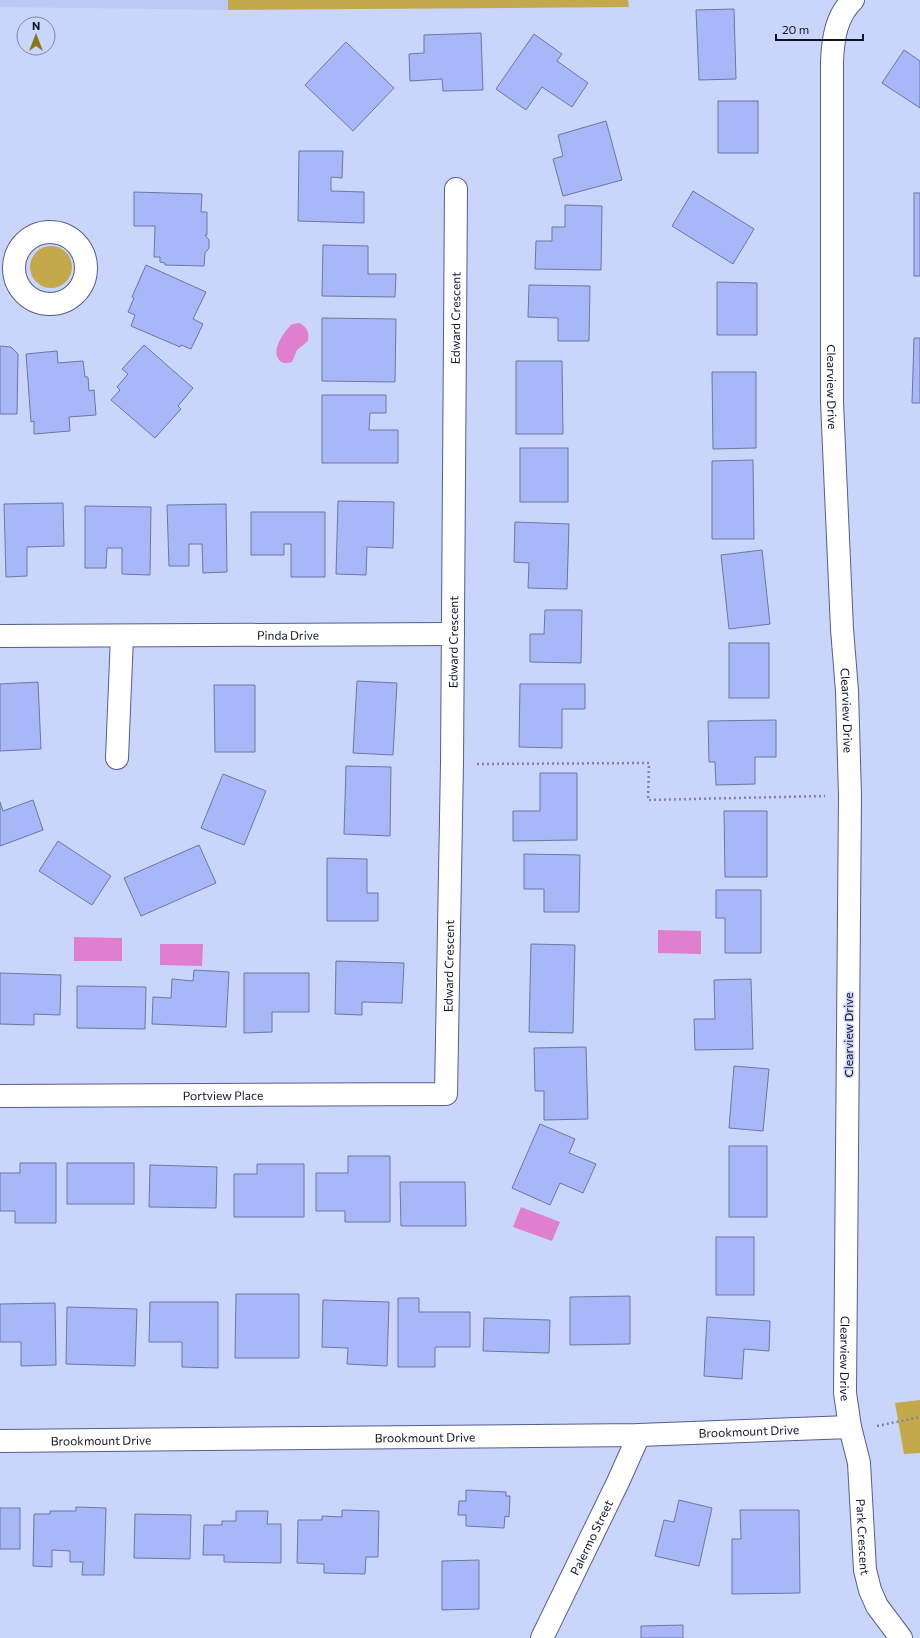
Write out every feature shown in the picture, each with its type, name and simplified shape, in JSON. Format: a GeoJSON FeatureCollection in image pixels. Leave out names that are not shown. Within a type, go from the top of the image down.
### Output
{"type":"FeatureCollection","features":[{"type":"Feature","properties":{"kind":"street","name":"Clearview Drive"},"geometry":{"type":"LineString","coordinates":[[850,1427],[845,1393],[845,1374],[850,796],[847,691],[841,599],[832,402],[832,61],[833,42],[838,22],[848,5],[853,0]]}},
{"type":"Feature","properties":{"kind":"street","name":"Edward Crescent"},"geometry":{"type":"LineString","coordinates":[[446,1094],[453,634],[456,189]]}},
{"type":"Feature","properties":{"kind":"street","name":"Pinda Drive"},"geometry":{"type":"LineString","coordinates":[[0,636],[453,634]]}},
{"type":"Feature","properties":{"kind":"street"},"geometry":{"type":"LineString","coordinates":[[117,758],[122,636]]}},
{"type":"Feature","properties":{"kind":"street","name":"Portview Place"},"geometry":{"type":"LineString","coordinates":[[0,1096],[446,1094]]}},
{"type":"Feature","properties":{"kind":"street","name":"Brookmount Drive"},"geometry":{"type":"LineString","coordinates":[[0,1441],[639,1435],[850,1427]]}},
{"type":"Feature","properties":{"kind":"street","name":"Park Crescent"},"geometry":{"type":"LineString","coordinates":[[850,1427],[859,1463],[865,1570],[870,1590],[877,1606],[901,1638]]}},
{"type":"Feature","properties":{"kind":"street","name":"Palermo Street"},"geometry":{"type":"LineString","coordinates":[[542,1638],[618,1482],[639,1435]]}},
{"type":"Feature","properties":{"kind":"path"},"geometry":{"type":"LineString","coordinates":[[473,764],[648,763],[648,800],[850,796]]}},
{"type":"Feature","properties":{"kind":"path"},"geometry":{"type":"LineString","coordinates":[[850,1427],[882,1426],[920,1417]]}},
{"type":"Feature","properties":{"kind":"shaded area"},"geometry":{"type":"Polygon","coordinates":[[[0,0],[238,0],[238,10],[0,7],[0,0]]]}},
{"type":"Feature","properties":{"kind":"shaded area"},"geometry":{"type":"Polygon","coordinates":[[[228,0],[628,0],[629,7],[228,10],[228,0]]]}},
{"type":"Feature","properties":{"kind":"shaded area"},"geometry":{"type":"Polygon","coordinates":[[[47,246],[55,246],[66,252],[72,263],[72,271],[66,282],[55,288],[47,288],[36,282],[30,271],[30,263],[36,252],[47,246]]]}},
{"type":"Feature","properties":{"kind":"shaded area"},"geometry":{"type":"Polygon","coordinates":[[[299,323],[307,330],[308,341],[297,350],[292,362],[283,363],[277,357],[277,347],[279,341],[292,324],[299,323]]]}},
{"type":"Feature","properties":{"kind":"shaded area"},"geometry":{"type":"Polygon","coordinates":[[[658,930],[701,931],[701,954],[658,953],[658,930]]]}},
{"type":"Feature","properties":{"kind":"shaded area"},"geometry":{"type":"Polygon","coordinates":[[[74,937],[122,938],[122,961],[74,961],[74,937]]]}},
{"type":"Feature","properties":{"kind":"shaded area"},"geometry":{"type":"Polygon","coordinates":[[[160,944],[203,944],[202,966],[160,965],[160,944]]]}},
{"type":"Feature","properties":{"kind":"shaded area"},"geometry":{"type":"Polygon","coordinates":[[[521,1207],[560,1222],[552,1241],[513,1227],[521,1207]]]}},
{"type":"Feature","properties":{"kind":"shaded area"},"geometry":{"type":"Polygon","coordinates":[[[920,1400],[920,1453],[904,1454],[895,1403],[920,1400]]]}},
{"type":"Feature","properties":{"kind":"building"},"geometry":{"type":"Polygon","coordinates":[[[734,9],[736,79],[699,80],[696,10],[734,9]]]}},
{"type":"Feature","properties":{"kind":"building"},"geometry":{"type":"Polygon","coordinates":[[[481,33],[483,90],[443,91],[442,79],[410,81],[409,54],[424,53],[424,35],[481,33]]]}},
{"type":"Feature","properties":{"kind":"building"},"geometry":{"type":"Polygon","coordinates":[[[534,34],[562,54],[557,61],[588,83],[572,107],[542,87],[526,110],[496,89],[534,34]]]}},
{"type":"Feature","properties":{"kind":"building"},"geometry":{"type":"Polygon","coordinates":[[[346,42],[394,88],[353,131],[305,85],[346,42]]]}},
{"type":"Feature","properties":{"kind":"building"},"geometry":{"type":"Polygon","coordinates":[[[904,50],[920,61],[920,108],[882,83],[904,50]]]}},
{"type":"Feature","properties":{"kind":"building"},"geometry":{"type":"Polygon","coordinates":[[[718,101],[758,101],[758,153],[718,153],[718,101]]]}},
{"type":"Feature","properties":{"kind":"building"},"geometry":{"type":"Polygon","coordinates":[[[606,121],[622,180],[563,196],[553,159],[563,156],[558,135],[606,121]]]}},
{"type":"Feature","properties":{"kind":"building"},"geometry":{"type":"Polygon","coordinates":[[[299,151],[343,151],[342,178],[331,177],[331,191],[364,192],[364,223],[298,221],[299,151]]]}},
{"type":"Feature","properties":{"kind":"building"},"geometry":{"type":"Polygon","coordinates":[[[693,191],[754,229],[733,264],[672,226],[693,191]]]}},
{"type":"Feature","properties":{"kind":"building"},"geometry":{"type":"Polygon","coordinates":[[[134,192],[202,194],[201,212],[207,212],[207,235],[205,235],[209,240],[209,248],[205,253],[204,266],[165,265],[165,263],[160,262],[160,257],[154,257],[155,226],[134,226],[134,192]]]}},
{"type":"Feature","properties":{"kind":"building"},"geometry":{"type":"Polygon","coordinates":[[[914,193],[920,193],[920,276],[914,276],[914,193]]]}},
{"type":"Feature","properties":{"kind":"building"},"geometry":{"type":"Polygon","coordinates":[[[565,205],[602,206],[601,270],[535,269],[536,241],[552,241],[552,227],[565,227],[565,205]]]}},
{"type":"Feature","properties":{"kind":"building"},"geometry":{"type":"Polygon","coordinates":[[[323,245],[368,246],[368,274],[396,274],[395,297],[322,296],[323,245]]]}},
{"type":"Feature","properties":{"kind":"building"},"geometry":{"type":"Polygon","coordinates":[[[146,265],[206,292],[193,319],[203,324],[191,349],[181,345],[180,347],[131,326],[135,315],[128,312],[134,298],[132,297],[146,265]]]}},
{"type":"Feature","properties":{"kind":"building"},"geometry":{"type":"Polygon","coordinates":[[[717,282],[757,283],[757,335],[717,335],[717,282]]]}},
{"type":"Feature","properties":{"kind":"building"},"geometry":{"type":"Polygon","coordinates":[[[529,285],[590,286],[589,341],[558,341],[558,318],[528,317],[529,285]]]}},
{"type":"Feature","properties":{"kind":"building"},"geometry":{"type":"Polygon","coordinates":[[[322,318],[396,319],[395,382],[322,381],[322,318]]]}},
{"type":"Feature","properties":{"kind":"building"},"geometry":{"type":"Polygon","coordinates":[[[914,338],[920,338],[920,403],[912,403],[914,338]]]}},
{"type":"Feature","properties":{"kind":"building"},"geometry":{"type":"Polygon","coordinates":[[[144,345],[193,388],[178,406],[181,409],[155,438],[111,400],[120,390],[117,387],[128,374],[122,369],[144,345]]]}},
{"type":"Feature","properties":{"kind":"building"},"geometry":{"type":"Polygon","coordinates":[[[0,346],[11,347],[18,354],[17,414],[0,414],[0,346]]]}},
{"type":"Feature","properties":{"kind":"building"},"geometry":{"type":"Polygon","coordinates":[[[57,351],[58,363],[83,361],[85,377],[88,377],[89,391],[94,390],[96,415],[69,417],[70,431],[34,434],[34,421],[31,422],[26,354],[57,351]]]}},
{"type":"Feature","properties":{"kind":"building"},"geometry":{"type":"Polygon","coordinates":[[[516,361],[562,361],[563,434],[516,434],[516,361]]]}},
{"type":"Feature","properties":{"kind":"building"},"geometry":{"type":"Polygon","coordinates":[[[712,372],[756,372],[756,448],[713,449],[712,372]]]}},
{"type":"Feature","properties":{"kind":"building"},"geometry":{"type":"Polygon","coordinates":[[[322,395],[386,395],[386,413],[370,413],[369,430],[398,430],[398,463],[322,463],[322,395]]]}},
{"type":"Feature","properties":{"kind":"building"},"geometry":{"type":"Polygon","coordinates":[[[520,448],[568,448],[568,502],[520,502],[520,448]]]}},
{"type":"Feature","properties":{"kind":"building"},"geometry":{"type":"Polygon","coordinates":[[[753,460],[754,539],[712,539],[712,461],[753,460]]]}},
{"type":"Feature","properties":{"kind":"building"},"geometry":{"type":"Polygon","coordinates":[[[338,501],[394,502],[393,548],[367,547],[366,575],[336,574],[338,501]]]}},
{"type":"Feature","properties":{"kind":"building"},"geometry":{"type":"Polygon","coordinates":[[[63,503],[64,546],[27,547],[27,576],[6,577],[4,504],[63,503]]]}},
{"type":"Feature","properties":{"kind":"building"},"geometry":{"type":"Polygon","coordinates":[[[226,504],[227,572],[203,573],[202,544],[189,544],[189,566],[169,566],[167,505],[226,504]]]}},
{"type":"Feature","properties":{"kind":"building"},"geometry":{"type":"Polygon","coordinates":[[[85,506],[151,507],[150,575],[122,574],[122,548],[107,548],[106,568],[85,568],[85,506]]]}},
{"type":"Feature","properties":{"kind":"building"},"geometry":{"type":"Polygon","coordinates":[[[251,512],[325,512],[325,577],[291,577],[291,544],[284,544],[284,555],[251,555],[251,512]]]}},
{"type":"Feature","properties":{"kind":"building"},"geometry":{"type":"Polygon","coordinates":[[[515,522],[569,524],[567,589],[528,588],[529,563],[514,562],[515,522]]]}},
{"type":"Feature","properties":{"kind":"building"},"geometry":{"type":"Polygon","coordinates":[[[762,550],[770,624],[729,629],[721,555],[762,550]]]}},
{"type":"Feature","properties":{"kind":"building"},"geometry":{"type":"Polygon","coordinates":[[[545,610],[582,610],[581,663],[530,662],[530,634],[544,634],[545,610]]]}},
{"type":"Feature","properties":{"kind":"building"},"geometry":{"type":"Polygon","coordinates":[[[729,643],[769,643],[769,698],[729,698],[729,643]]]}},
{"type":"Feature","properties":{"kind":"building"},"geometry":{"type":"Polygon","coordinates":[[[357,681],[397,683],[393,755],[353,753],[357,681]]]}},
{"type":"Feature","properties":{"kind":"building"},"geometry":{"type":"Polygon","coordinates":[[[38,682],[41,749],[0,751],[0,684],[38,682]]]}},
{"type":"Feature","properties":{"kind":"building"},"geometry":{"type":"Polygon","coordinates":[[[520,684],[585,684],[585,709],[562,709],[562,748],[519,747],[520,684]]]}},
{"type":"Feature","properties":{"kind":"building"},"geometry":{"type":"Polygon","coordinates":[[[214,685],[255,685],[255,752],[215,752],[214,685]]]}},
{"type":"Feature","properties":{"kind":"building"},"geometry":{"type":"Polygon","coordinates":[[[776,720],[776,757],[755,757],[755,784],[716,785],[715,762],[709,762],[708,721],[776,720]]]}},
{"type":"Feature","properties":{"kind":"building"},"geometry":{"type":"Polygon","coordinates":[[[346,766],[391,767],[390,836],[344,834],[346,766]]]}},
{"type":"Feature","properties":{"kind":"building"},"geometry":{"type":"Polygon","coordinates":[[[540,773],[577,773],[577,840],[513,841],[513,811],[540,811],[540,773]]]}},
{"type":"Feature","properties":{"kind":"building"},"geometry":{"type":"Polygon","coordinates":[[[223,774],[266,791],[244,845],[201,828],[223,774]]]}},
{"type":"Feature","properties":{"kind":"building"},"geometry":{"type":"Polygon","coordinates":[[[33,800],[43,830],[0,846],[0,802],[3,811],[33,800]]]}},
{"type":"Feature","properties":{"kind":"building"},"geometry":{"type":"Polygon","coordinates":[[[724,811],[767,811],[767,877],[725,877],[724,811]]]}},
{"type":"Feature","properties":{"kind":"building"},"geometry":{"type":"Polygon","coordinates":[[[58,841],[111,876],[92,905],[39,871],[58,841]]]}},
{"type":"Feature","properties":{"kind":"building"},"geometry":{"type":"Polygon","coordinates":[[[199,845],[216,883],[141,916],[124,878],[199,845]]]}},
{"type":"Feature","properties":{"kind":"building"},"geometry":{"type":"Polygon","coordinates":[[[524,854],[580,855],[579,912],[544,912],[544,889],[524,889],[524,854]]]}},
{"type":"Feature","properties":{"kind":"building"},"geometry":{"type":"Polygon","coordinates":[[[327,858],[367,859],[367,893],[378,893],[378,921],[327,921],[327,858]]]}},
{"type":"Feature","properties":{"kind":"building"},"geometry":{"type":"Polygon","coordinates":[[[716,890],[761,890],[761,953],[725,953],[725,918],[716,918],[716,890]]]}},
{"type":"Feature","properties":{"kind":"building"},"geometry":{"type":"Polygon","coordinates":[[[531,944],[575,945],[573,1033],[529,1032],[531,944]]]}},
{"type":"Feature","properties":{"kind":"building"},"geometry":{"type":"Polygon","coordinates":[[[336,961],[404,963],[402,1003],[362,1002],[362,1015],[335,1014],[336,961]]]}},
{"type":"Feature","properties":{"kind":"building"},"geometry":{"type":"Polygon","coordinates":[[[194,970],[229,972],[226,1027],[152,1024],[153,997],[171,998],[172,979],[193,981],[194,970]]]}},
{"type":"Feature","properties":{"kind":"building"},"geometry":{"type":"Polygon","coordinates":[[[0,973],[61,975],[60,1015],[34,1014],[34,1025],[0,1024],[0,973]]]}},
{"type":"Feature","properties":{"kind":"building"},"geometry":{"type":"Polygon","coordinates":[[[244,973],[309,973],[309,1012],[272,1012],[272,1032],[244,1033],[244,973]]]}},
{"type":"Feature","properties":{"kind":"building"},"geometry":{"type":"Polygon","coordinates":[[[751,979],[753,1049],[695,1050],[694,1019],[715,1019],[714,980],[751,979]]]}},
{"type":"Feature","properties":{"kind":"building"},"geometry":{"type":"Polygon","coordinates":[[[77,986],[146,987],[145,1029],[77,1028],[77,986]]]}},
{"type":"Feature","properties":{"kind":"building"},"geometry":{"type":"Polygon","coordinates":[[[586,1047],[588,1119],[544,1120],[544,1091],[535,1091],[534,1048],[586,1047]]]}},
{"type":"Feature","properties":{"kind":"building"},"geometry":{"type":"Polygon","coordinates":[[[734,1066],[769,1069],[763,1131],[729,1128],[734,1066]]]}},
{"type":"Feature","properties":{"kind":"building"},"geometry":{"type":"Polygon","coordinates":[[[540,1124],[575,1139],[569,1153],[596,1164],[583,1193],[560,1183],[550,1205],[512,1188],[540,1124]]]}},
{"type":"Feature","properties":{"kind":"building"},"geometry":{"type":"Polygon","coordinates":[[[729,1146],[767,1146],[767,1217],[729,1217],[729,1146]]]}},
{"type":"Feature","properties":{"kind":"building"},"geometry":{"type":"Polygon","coordinates":[[[348,1156],[390,1156],[390,1222],[345,1222],[345,1211],[316,1211],[316,1173],[348,1173],[348,1156]]]}},
{"type":"Feature","properties":{"kind":"building"},"geometry":{"type":"Polygon","coordinates":[[[20,1163],[56,1163],[56,1223],[15,1223],[15,1211],[0,1211],[0,1173],[20,1173],[20,1163]]]}},
{"type":"Feature","properties":{"kind":"building"},"geometry":{"type":"Polygon","coordinates":[[[67,1163],[134,1163],[134,1204],[67,1204],[67,1163]]]}},
{"type":"Feature","properties":{"kind":"building"},"geometry":{"type":"Polygon","coordinates":[[[257,1164],[304,1164],[304,1217],[234,1217],[234,1174],[257,1174],[257,1164]]]}},
{"type":"Feature","properties":{"kind":"building"},"geometry":{"type":"Polygon","coordinates":[[[150,1165],[217,1167],[216,1208],[149,1207],[150,1165]]]}},
{"type":"Feature","properties":{"kind":"building"},"geometry":{"type":"Polygon","coordinates":[[[400,1182],[465,1182],[466,1226],[401,1226],[400,1182]]]}},
{"type":"Feature","properties":{"kind":"building"},"geometry":{"type":"Polygon","coordinates":[[[716,1237],[754,1237],[754,1295],[716,1295],[716,1237]]]}},
{"type":"Feature","properties":{"kind":"building"},"geometry":{"type":"Polygon","coordinates":[[[236,1294],[299,1294],[299,1358],[235,1358],[236,1294]]]}},
{"type":"Feature","properties":{"kind":"building"},"geometry":{"type":"Polygon","coordinates":[[[630,1296],[630,1344],[570,1345],[570,1297],[630,1296]]]}},
{"type":"Feature","properties":{"kind":"building"},"geometry":{"type":"Polygon","coordinates":[[[398,1298],[419,1298],[419,1312],[470,1312],[470,1347],[435,1347],[435,1367],[398,1367],[398,1298]]]}},
{"type":"Feature","properties":{"kind":"building"},"geometry":{"type":"Polygon","coordinates":[[[323,1300],[389,1302],[387,1366],[347,1364],[348,1348],[322,1347],[323,1300]]]}},
{"type":"Feature","properties":{"kind":"building"},"geometry":{"type":"Polygon","coordinates":[[[150,1302],[218,1302],[218,1368],[182,1367],[182,1342],[149,1342],[150,1302]]]}},
{"type":"Feature","properties":{"kind":"building"},"geometry":{"type":"Polygon","coordinates":[[[55,1303],[56,1365],[21,1366],[21,1342],[0,1342],[0,1304],[55,1303]]]}},
{"type":"Feature","properties":{"kind":"building"},"geometry":{"type":"Polygon","coordinates":[[[67,1307],[137,1309],[135,1366],[66,1364],[67,1307]]]}},
{"type":"Feature","properties":{"kind":"building"},"geometry":{"type":"Polygon","coordinates":[[[707,1317],[770,1321],[769,1351],[744,1349],[742,1379],[704,1376],[707,1317]]]}},
{"type":"Feature","properties":{"kind":"building"},"geometry":{"type":"Polygon","coordinates":[[[484,1318],[550,1320],[549,1353],[483,1351],[484,1318]]]}},
{"type":"Feature","properties":{"kind":"building"},"geometry":{"type":"Polygon","coordinates":[[[466,1490],[506,1492],[506,1496],[510,1496],[509,1517],[505,1516],[504,1528],[466,1526],[466,1515],[458,1515],[459,1501],[466,1501],[466,1490]]]}},
{"type":"Feature","properties":{"kind":"building"},"geometry":{"type":"Polygon","coordinates":[[[679,1500],[712,1508],[699,1566],[655,1556],[664,1520],[674,1522],[679,1500]]]}},
{"type":"Feature","properties":{"kind":"building"},"geometry":{"type":"Polygon","coordinates":[[[76,1507],[106,1508],[104,1575],[82,1575],[83,1562],[70,1562],[70,1551],[52,1550],[52,1567],[33,1566],[34,1514],[50,1514],[50,1511],[76,1511],[76,1507]]]}},
{"type":"Feature","properties":{"kind":"building"},"geometry":{"type":"Polygon","coordinates":[[[0,1508],[20,1508],[20,1549],[0,1549],[0,1508]]]}},
{"type":"Feature","properties":{"kind":"building"},"geometry":{"type":"Polygon","coordinates":[[[342,1510],[379,1511],[378,1557],[366,1557],[365,1574],[324,1573],[324,1564],[297,1563],[298,1520],[322,1520],[322,1516],[342,1517],[342,1510]]]}},
{"type":"Feature","properties":{"kind":"building"},"geometry":{"type":"Polygon","coordinates":[[[740,1510],[799,1510],[800,1593],[732,1594],[732,1539],[741,1539],[740,1510]]]}},
{"type":"Feature","properties":{"kind":"building"},"geometry":{"type":"Polygon","coordinates":[[[236,1511],[268,1511],[267,1524],[281,1524],[281,1563],[224,1562],[224,1555],[203,1555],[204,1525],[222,1525],[222,1521],[236,1521],[236,1511]]]}},
{"type":"Feature","properties":{"kind":"building"},"geometry":{"type":"Polygon","coordinates":[[[135,1514],[191,1515],[190,1559],[134,1558],[135,1514]]]}},
{"type":"Feature","properties":{"kind":"building"},"geometry":{"type":"Polygon","coordinates":[[[479,1560],[479,1609],[442,1610],[442,1561],[479,1560]]]}},
{"type":"Feature","properties":{"kind":"building"},"geometry":{"type":"Polygon","coordinates":[[[683,1625],[683,1638],[641,1638],[641,1626],[683,1625]]]}}]}
